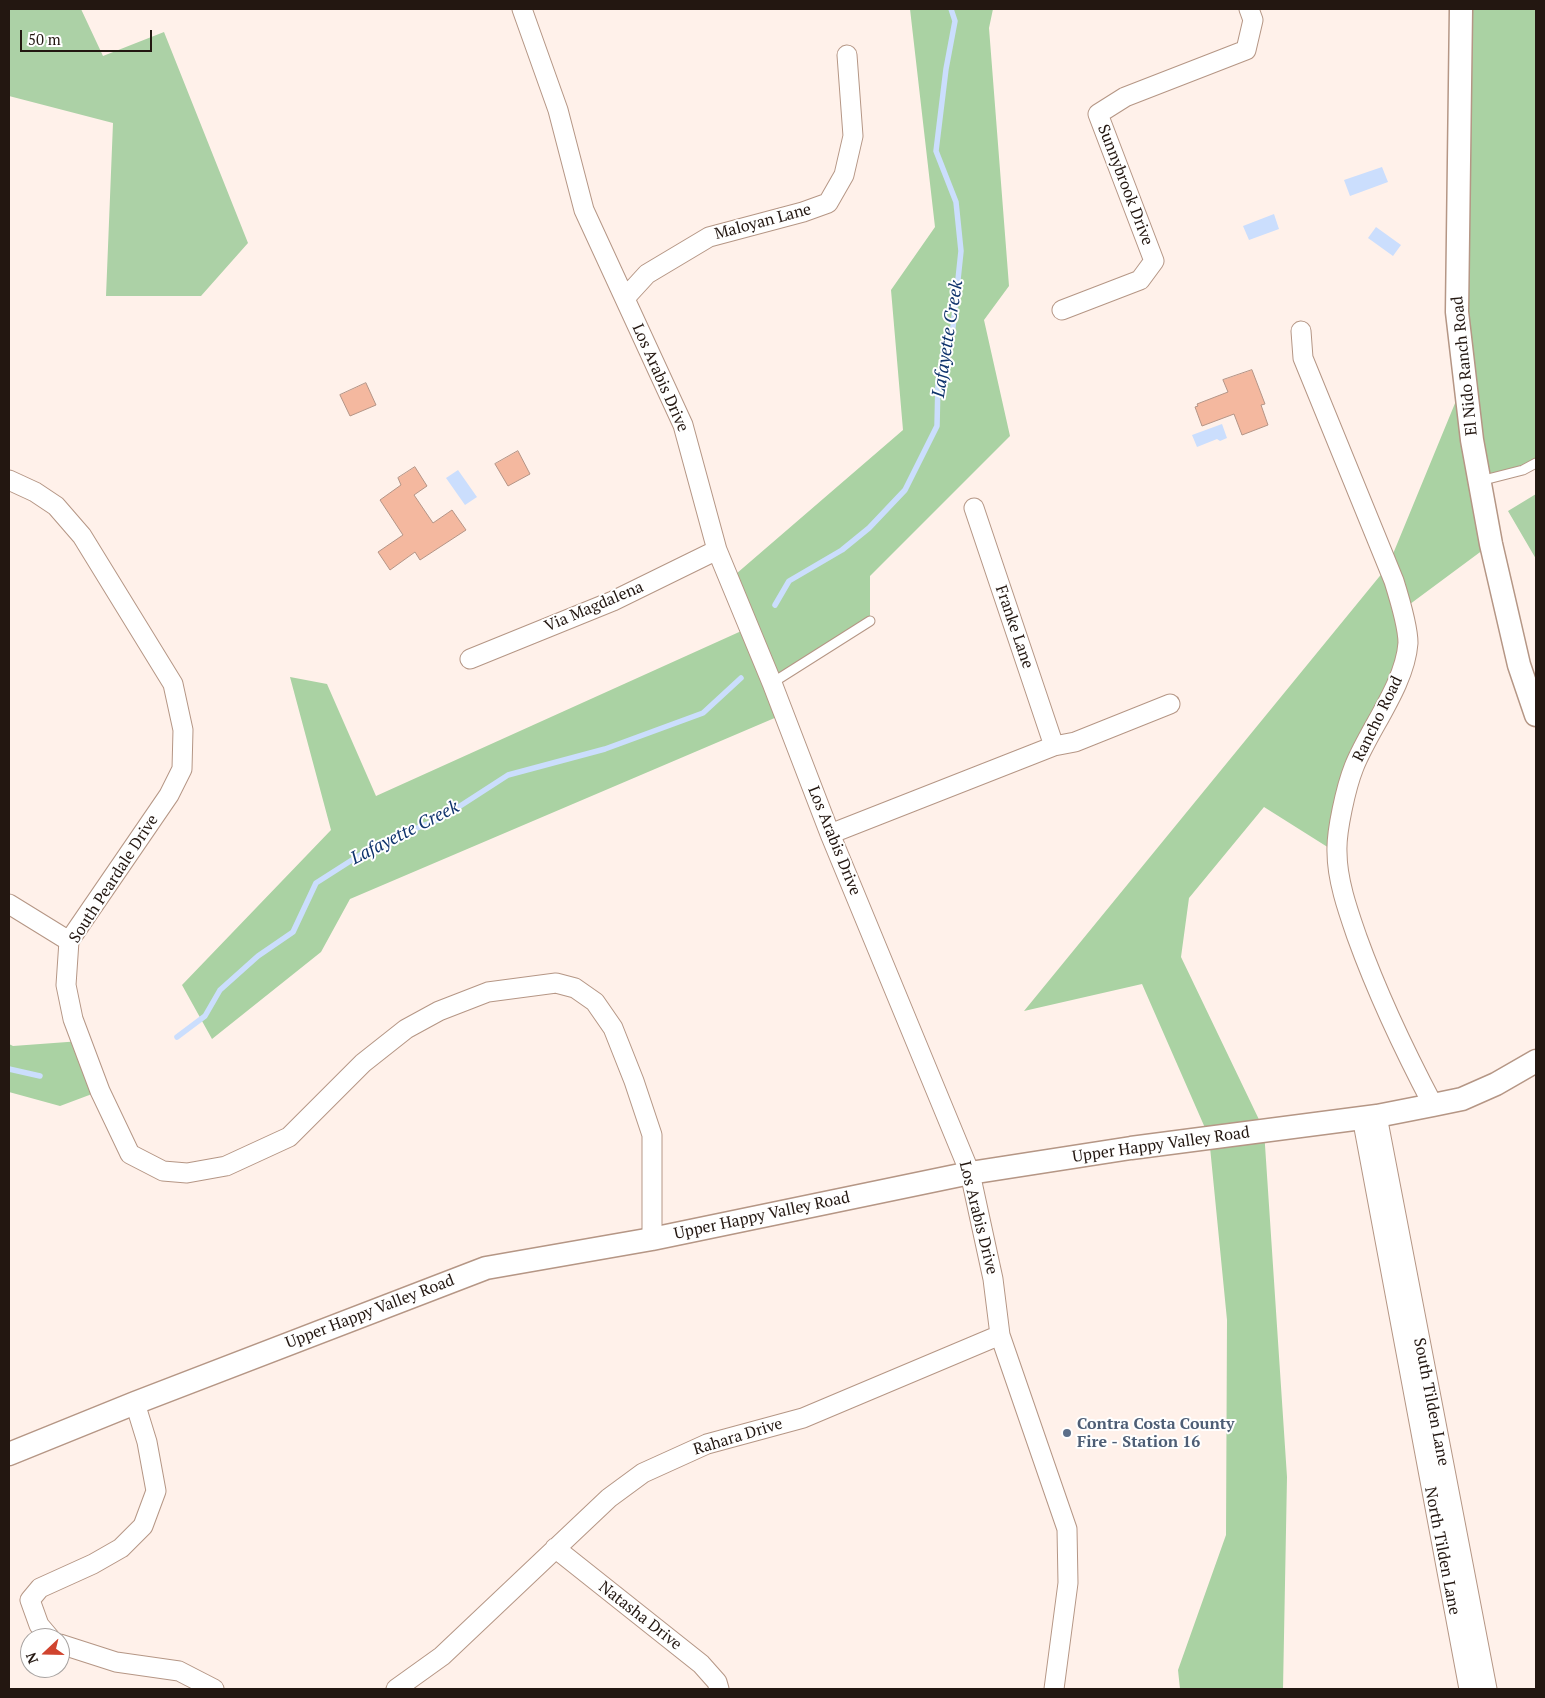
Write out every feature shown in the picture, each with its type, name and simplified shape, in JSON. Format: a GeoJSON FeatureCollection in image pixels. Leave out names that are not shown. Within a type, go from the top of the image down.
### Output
{"type":"FeatureCollection","features":[{"type":"Feature","properties":{"kind":"street","name":"Los Arabis Drive"},"geometry":{"type":"LineString","coordinates":[[522,9],[558,110],[584,210],[683,425],[717,550],[772,683],[830,834],[970,1173],[993,1279],[1000,1335],[1067,1529],[1068,1583],[1054,1689]]}},
{"type":"Feature","properties":{"kind":"street","name":"Sunnybrook Drive"},"geometry":{"type":"LineString","coordinates":[[1062,310],[1140,280],[1154,261],[1098,114],[1125,97],[1246,50],[1253,20],[1249,9]]}},
{"type":"Feature","properties":{"kind":"street","name":"El Nido Ranch Road"},"geometry":{"type":"LineString","coordinates":[[1461,9],[1457,312],[1472,440],[1490,544],[1519,665],[1536,715]]}},
{"type":"Feature","properties":{"kind":"street","name":"Maloyan Lane"},"geometry":{"type":"LineString","coordinates":[[625,298],[647,274],[709,237],[803,212],[828,203],[844,175],[853,136],[847,55]]}},
{"type":"Feature","properties":{"kind":"street","name":"Rancho Road"},"geometry":{"type":"LineString","coordinates":[[1301,331],[1303,358],[1394,580],[1408,643],[1401,672],[1353,768],[1342,813],[1337,852],[1344,900],[1366,962],[1402,1046],[1433,1105]]}},
{"type":"Feature","properties":{"kind":"street","name":"South Peardale Drive"},"geometry":{"type":"LineString","coordinates":[[9,480],[35,492],[56,506],[82,536],[173,684],[183,730],[182,769],[169,795],[69,942],[66,985],[73,1019],[100,1091],[130,1154],[163,1171],[187,1173],[226,1166],[289,1137],[363,1063],[406,1029],[439,1011],[488,992],[556,983],[575,988],[595,1002],[612,1028],[634,1081],[652,1135],[652,1239]]}},
{"type":"Feature","properties":{"kind":"street","name":"Franke Lane"},"geometry":{"type":"LineString","coordinates":[[974,508],[1054,746]]}},
{"type":"Feature","properties":{"kind":"street","name":"Via Magdalena"},"geometry":{"type":"LineString","coordinates":[[470,659],[613,601],[717,550]]}},
{"type":"Feature","properties":{"kind":"street"},"geometry":{"type":"LineString","coordinates":[[830,834],[1054,746],[1076,742],[1170,704]]}},
{"type":"Feature","properties":{"kind":"street"},"geometry":{"type":"LineString","coordinates":[[9,904],[69,942]]}},
{"type":"Feature","properties":{"kind":"street","name":"Upper Happy Valley Road"},"geometry":{"type":"LineString","coordinates":[[9,1454],[135,1402],[486,1268],[652,1239],[970,1173],[1131,1148],[1369,1116],[1433,1105],[1462,1098],[1496,1084],[1536,1061]]}},
{"type":"Feature","properties":{"kind":"street","name":"North Tilden Lane"},"geometry":{"type":"LineString","coordinates":[[1369,1116],[1468,1689]]}},
{"type":"Feature","properties":{"kind":"street","name":"South Tilden Lane"},"geometry":{"type":"LineString","coordinates":[[1369,1116],[1487,1689]]}},
{"type":"Feature","properties":{"kind":"street","name":"Rahara Drive"},"geometry":{"type":"LineString","coordinates":[[396,1689],[442,1656],[609,1498],[643,1473],[707,1444],[803,1418],[1000,1335]]}},
{"type":"Feature","properties":{"kind":"street"},"geometry":{"type":"LineString","coordinates":[[42,1628],[30,1600],[40,1588],[92,1564],[121,1548],[143,1526],[156,1492],[147,1442],[135,1402]]}},
{"type":"Feature","properties":{"kind":"street","name":"Natasha Drive"},"geometry":{"type":"LineString","coordinates":[[555,1548],[700,1664],[717,1682],[719,1689]]}},
{"type":"Feature","properties":{"kind":"street"},"geometry":{"type":"LineString","coordinates":[[70,1647],[116,1662],[179,1671],[214,1689]]}},
{"type":"Feature","properties":{"kind":"lane"},"geometry":{"type":"LineString","coordinates":[[1480,481],[1523,470],[1536,463]]}},
{"type":"Feature","properties":{"kind":"lane"},"geometry":{"type":"LineString","coordinates":[[772,683],[870,622]]}},
{"type":"Feature","properties":{"kind":"green space"},"geometry":{"type":"Polygon","coordinates":[[[9,9],[81,9],[103,56],[164,32],[248,243],[201,296],[106,296],[113,123],[9,96],[9,9]]]}},
{"type":"Feature","properties":{"kind":"green space"},"geometry":{"type":"Polygon","coordinates":[[[910,9],[993,9],[989,28],[1009,286],[984,320],[1010,436],[870,576],[870,621],[772,683],[784,714],[350,899],[321,952],[212,1039],[182,985],[331,830],[290,677],[327,684],[376,796],[748,628],[729,580],[903,430],[891,290],[935,227],[910,9]]]}},
{"type":"Feature","properties":{"kind":"green space"},"geometry":{"type":"Polygon","coordinates":[[[1461,9],[1536,9],[1536,463],[1480,481],[1491,544],[1402,610],[1408,643],[1353,768],[1337,853],[1264,807],[1189,898],[1181,957],[1264,1130],[1287,1477],[1283,1689],[1180,1689],[1178,1670],[1226,1535],[1227,1320],[1209,1137],[1142,984],[1024,1011],[1388,566],[1465,379],[1461,9]]]}},
{"type":"Feature","properties":{"kind":"green space"},"geometry":{"type":"Polygon","coordinates":[[[1536,494],[1536,559],[1508,511],[1536,494]]]}},
{"type":"Feature","properties":{"kind":"green space"},"geometry":{"type":"Polygon","coordinates":[[[81,1041],[100,1091],[60,1106],[9,1092],[9,1044],[13,1046],[81,1041]]]}},
{"type":"Feature","properties":{"kind":"water"},"geometry":{"type":"Polygon","coordinates":[[[1382,167],[1388,182],[1350,196],[1344,180],[1382,167]]]}},
{"type":"Feature","properties":{"kind":"water"},"geometry":{"type":"Polygon","coordinates":[[[1274,214],[1279,229],[1249,240],[1243,226],[1274,214]]]}},
{"type":"Feature","properties":{"kind":"water"},"geometry":{"type":"Polygon","coordinates":[[[1376,227],[1401,245],[1393,256],[1368,238],[1376,227]]]}},
{"type":"Feature","properties":{"kind":"water"},"geometry":{"type":"Polygon","coordinates":[[[1222,424],[1227,438],[1220,441],[1217,439],[1197,447],[1192,435],[1222,424]]]}},
{"type":"Feature","properties":{"kind":"water"},"geometry":{"type":"Polygon","coordinates":[[[458,470],[477,497],[465,505],[446,478],[458,470]]]}},
{"type":"Feature","properties":{"kind":"building"},"geometry":{"type":"Polygon","coordinates":[[[1252,370],[1265,404],[1261,405],[1268,425],[1242,435],[1234,414],[1202,426],[1195,407],[1198,406],[1197,404],[1228,392],[1223,380],[1252,370]]]}},
{"type":"Feature","properties":{"kind":"building"},"geometry":{"type":"Polygon","coordinates":[[[366,383],[376,405],[350,416],[340,395],[366,383]]]}},
{"type":"Feature","properties":{"kind":"building"},"geometry":{"type":"Polygon","coordinates":[[[518,451],[530,474],[508,486],[495,464],[518,451]]]}},
{"type":"Feature","properties":{"kind":"building"},"geometry":{"type":"Polygon","coordinates":[[[415,467],[427,486],[414,495],[433,523],[452,510],[466,530],[420,560],[415,552],[390,570],[378,552],[403,535],[380,500],[401,485],[398,478],[415,467]]]}},
{"type":"Feature","properties":{"kind":"waterway","name":"Lafayette Creek"},"geometry":{"type":"LineString","coordinates":[[775,605],[789,581],[842,550],[869,528],[905,490],[937,426],[938,381],[953,327],[961,251],[956,202],[936,151],[946,69],[955,21],[951,9]]}},
{"type":"Feature","properties":{"kind":"waterway","name":"Lafayette Creek"},"geometry":{"type":"LineString","coordinates":[[177,1037],[205,1016],[220,990],[258,956],[293,932],[316,883],[377,844],[440,819],[508,775],[605,749],[703,713],[741,678]]}},
{"type":"Feature","properties":{"kind":"waterway","name":"Lafayette Creek"},"geometry":{"type":"LineString","coordinates":[[9,1069],[40,1076]]}},
{"type":"Feature","properties":{"kind":"place","name":"Contra Costa County Fire - Station 16"},"geometry":{"type":"Point","coordinates":[1067,1433]}}]}
